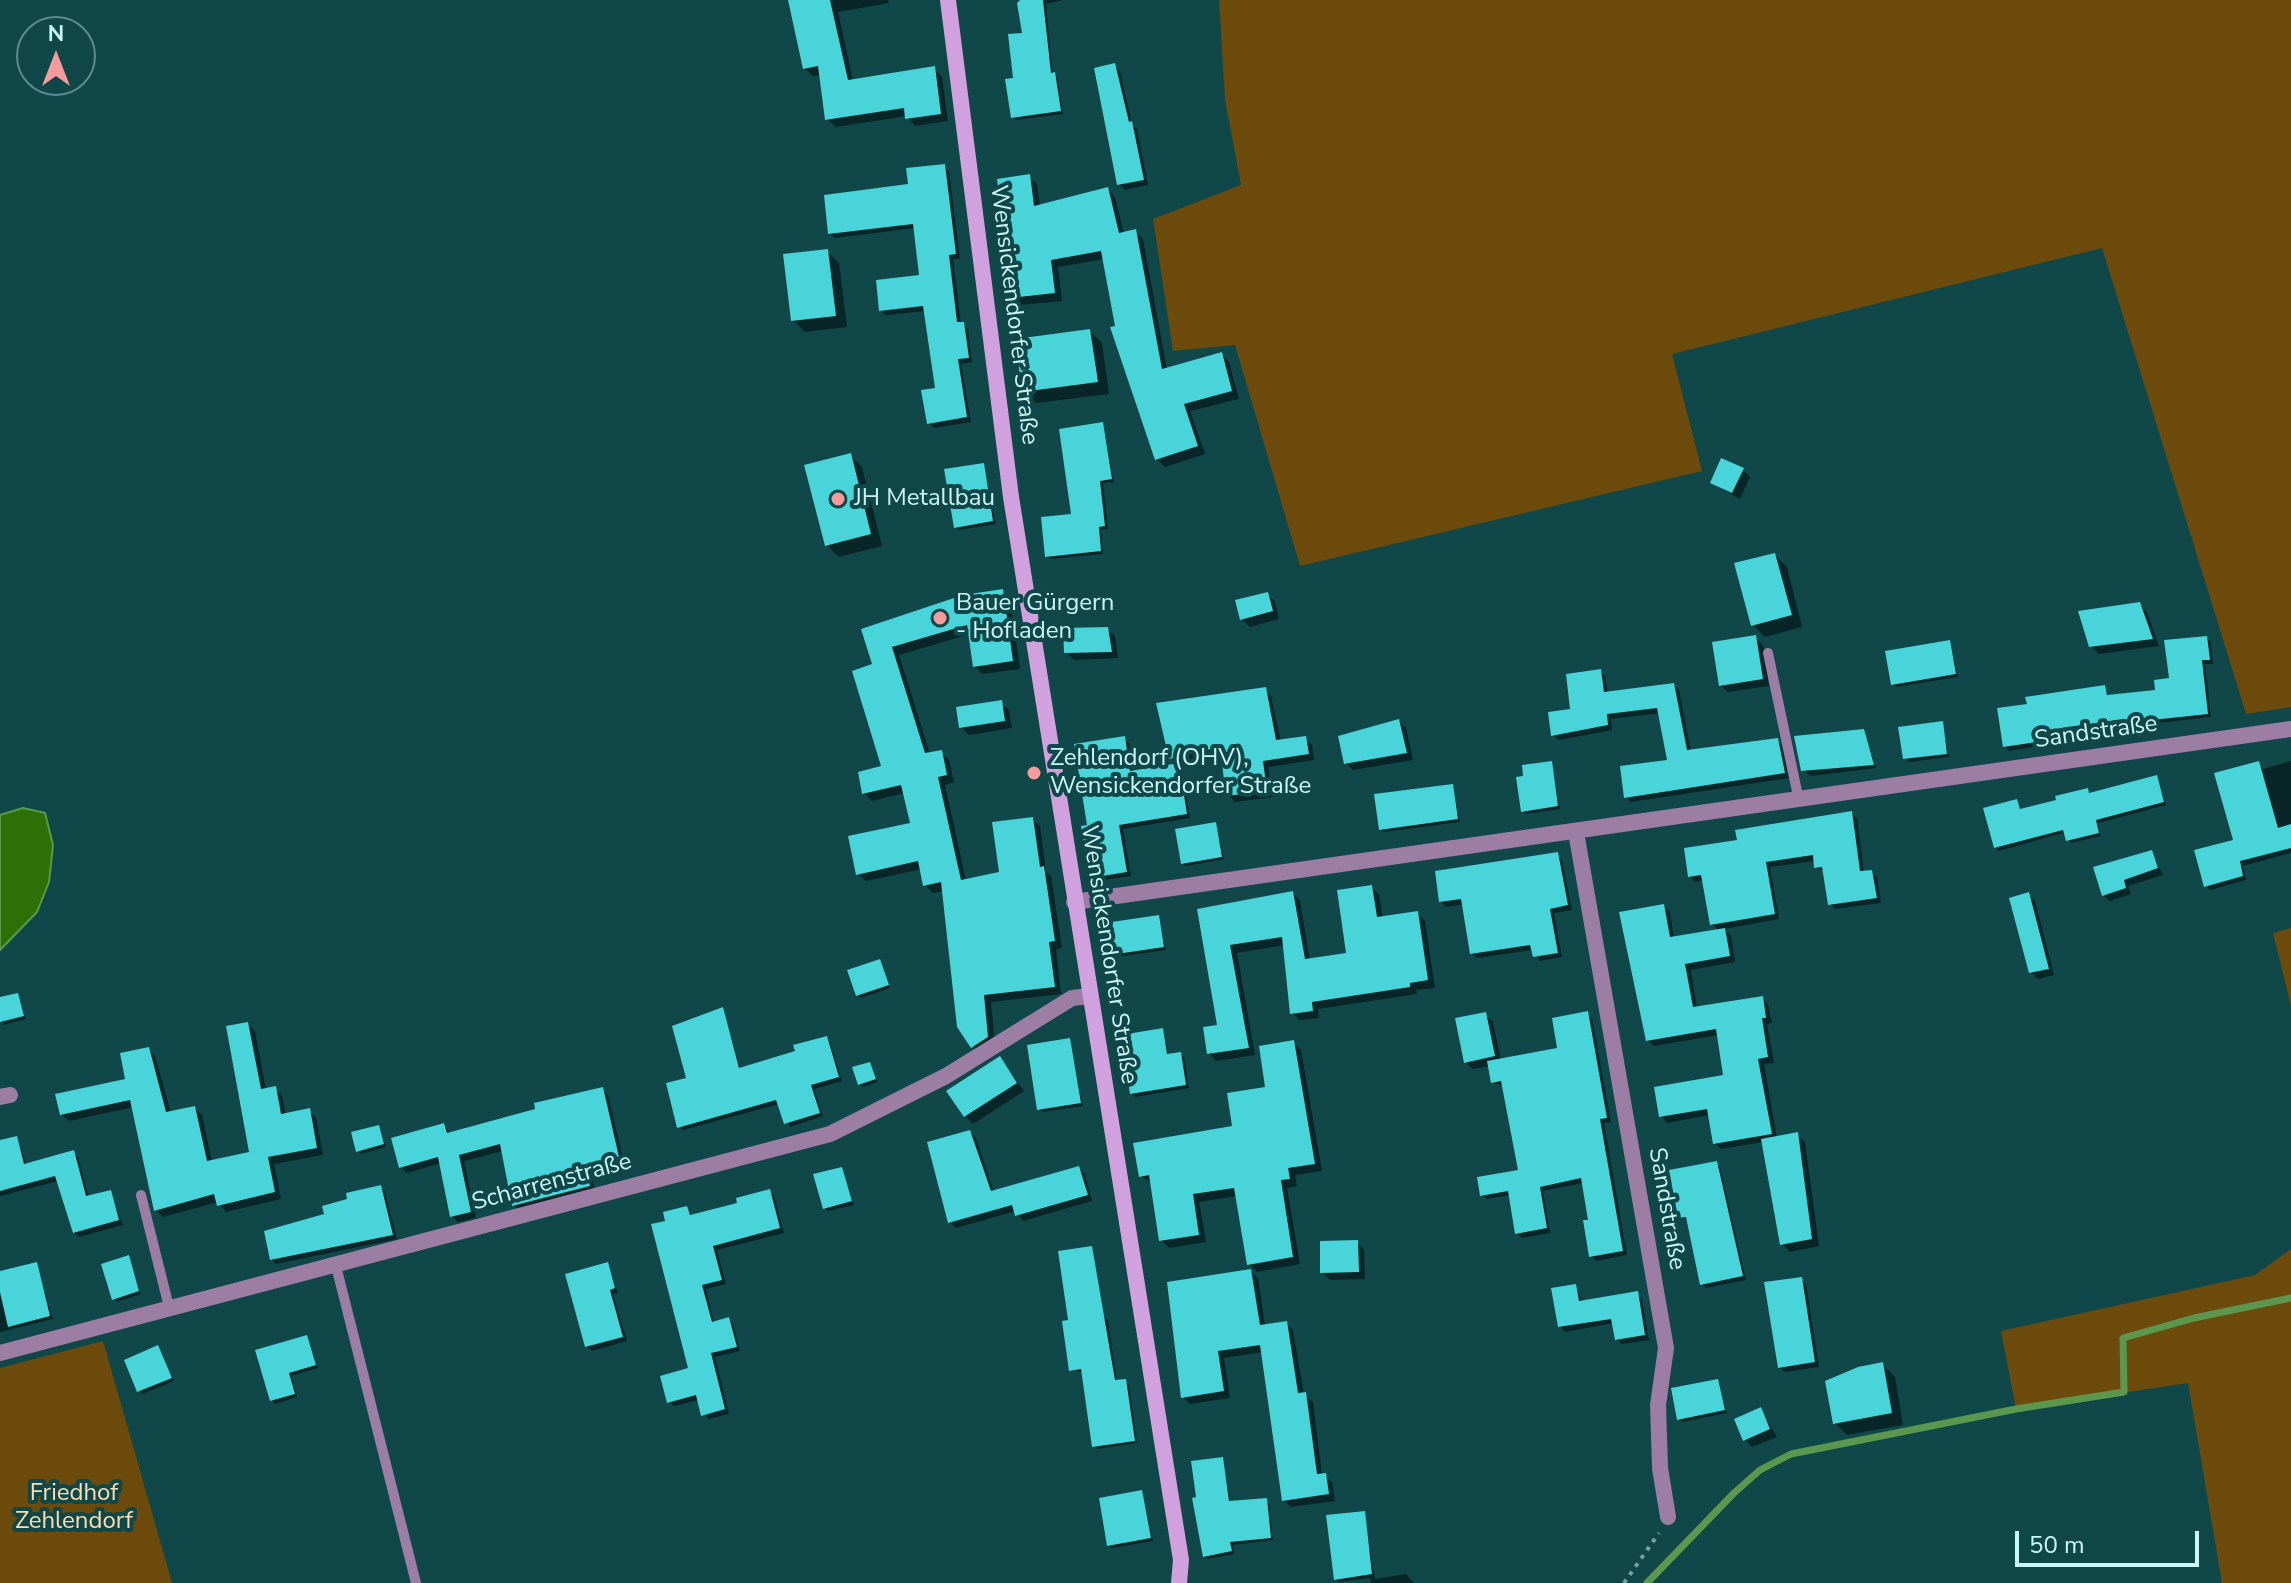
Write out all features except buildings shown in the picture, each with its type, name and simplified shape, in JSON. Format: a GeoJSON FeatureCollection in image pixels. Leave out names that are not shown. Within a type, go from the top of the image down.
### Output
{"type":"FeatureCollection","features":[{"type":"Feature","properties":{"kind":"main road","name":"Wensickendorfer Straße"},"geometry":{"type":"LineString","coordinates":[[948,0],[1011,497],[1181,1560],[1179,1583]]}},
{"type":"Feature","properties":{"kind":"street","name":"Sandstraße"},"geometry":{"type":"LineString","coordinates":[[1074,902],[2291,729]]}},
{"type":"Feature","properties":{"kind":"street","name":"Sandstraße"},"geometry":{"type":"LineString","coordinates":[[1576,832],[1666,1348],[1658,1405],[1660,1468],[1668,1517]]}},
{"type":"Feature","properties":{"kind":"street","name":"Scharrenstraße"},"geometry":{"type":"LineString","coordinates":[[0,1353],[830,1134],[946,1076],[1072,998],[1090,996]]}},
{"type":"Feature","properties":{"kind":"lane"},"geometry":{"type":"LineString","coordinates":[[1768,653],[1799,801]]}},
{"type":"Feature","properties":{"kind":"lane"},"geometry":{"type":"LineString","coordinates":[[141,1195],[169,1307]]}},
{"type":"Feature","properties":{"kind":"lane"},"geometry":{"type":"LineString","coordinates":[[336,1266],[416,1583]]}},
{"type":"Feature","properties":{"kind":"path"},"geometry":{"type":"LineString","coordinates":[[1624,1583],[1668,1517]]}},
{"type":"Feature","properties":{"kind":"green space"},"geometry":{"type":"Polygon","coordinates":[[[1219,0],[2291,0],[2291,707],[2246,714],[2102,248],[1672,354],[1702,471],[1300,566],[1235,345],[1173,351],[1153,219],[1241,185],[1225,100],[1219,0]]]}},
{"type":"Feature","properties":{"kind":"green space"},"geometry":{"type":"Polygon","coordinates":[[[2291,928],[2291,1006],[2273,933],[2291,928]]]}},
{"type":"Feature","properties":{"kind":"green space"},"geometry":{"type":"Polygon","coordinates":[[[2291,1249],[2291,1583],[2222,1583],[2188,1383],[2016,1409],[2001,1331],[2255,1275],[2291,1249]]]}},
{"type":"Feature","properties":{"kind":"green space","name":"Friedhof Zehlendorf"},"geometry":{"type":"Polygon","coordinates":[[[103,1341],[172,1583],[0,1583],[0,1368],[103,1341]]]}},
{"type":"Feature","properties":{"kind":"shaded area"},"geometry":{"type":"Polygon","coordinates":[[[23,808],[45,813],[53,845],[49,882],[37,912],[0,950],[0,815],[23,808]]]}},
{"type":"Feature","properties":{"kind":"waterway"},"geometry":{"type":"LineString","coordinates":[[1647,1583],[1734,1493],[1760,1470],[1791,1454],[2016,1409],[2124,1392],[2123,1338],[2194,1318],[2291,1298]]}},
{"type":"Feature","properties":{"kind":"place","name":"JH Metallbau"},"geometry":{"type":"Point","coordinates":[838,499]}},
{"type":"Feature","properties":{"kind":"place","name":"Bauer Gürgern - Hofladen"},"geometry":{"type":"Point","coordinates":[940,618]}},
{"type":"Feature","properties":{"kind":"place","name":"Zehlendorf (OHV), Wensickendorfer Straße"},"geometry":{"type":"Point","coordinates":[1034,773]}}]}
